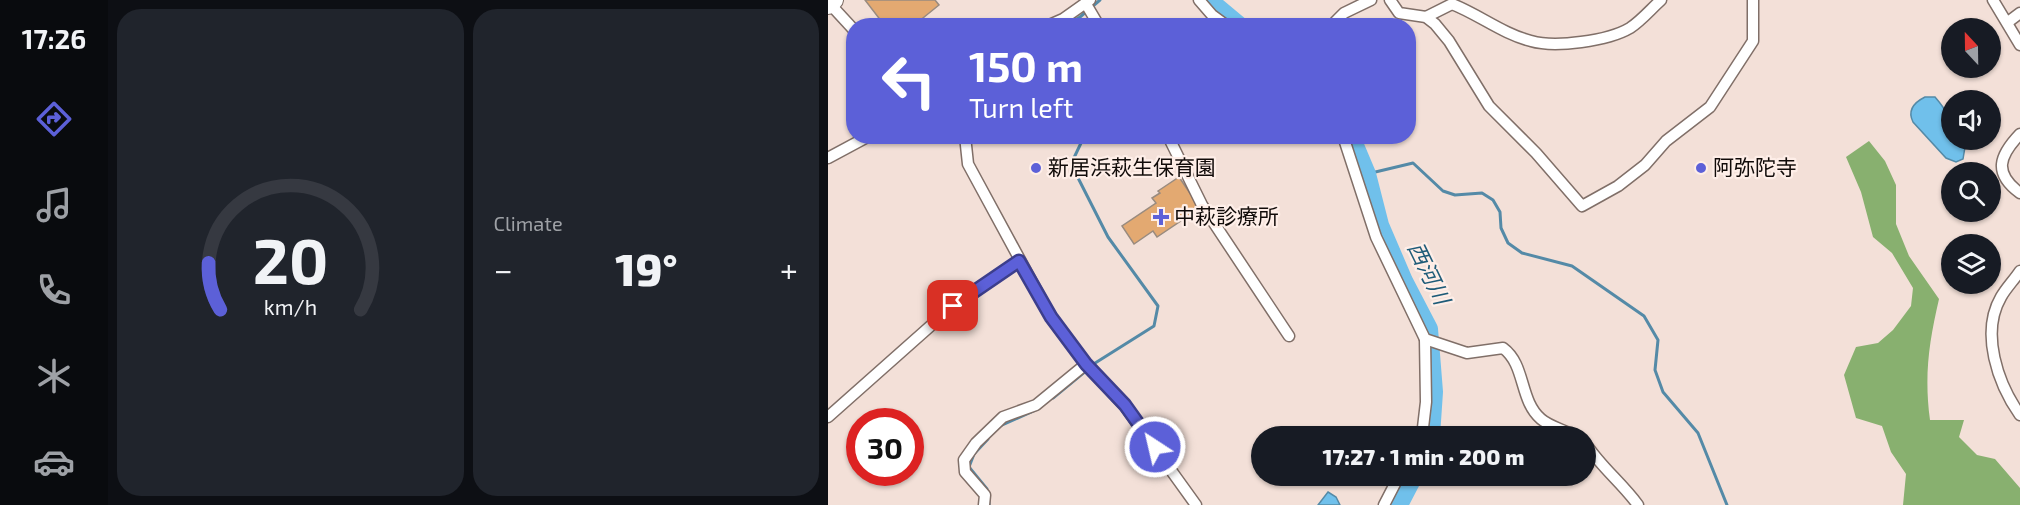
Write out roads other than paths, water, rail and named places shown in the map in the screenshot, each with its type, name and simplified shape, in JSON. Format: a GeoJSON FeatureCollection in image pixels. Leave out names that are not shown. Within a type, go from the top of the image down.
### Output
{"type":"FeatureCollection","features":[{"type":"Feature","properties":{"kind":"street"},"geometry":{"type":"LineString","coordinates":[[1200,0],[1216,18]]}},
{"type":"Feature","properties":{"kind":"street"},"geometry":{"type":"LineString","coordinates":[[1339,18],[1344,13],[1371,0]]}},
{"type":"Feature","properties":{"kind":"street"},"geometry":{"type":"LineString","coordinates":[[1390,0],[1399,13],[1426,17],[1452,4],[1529,41],[1547,44],[1569,43],[1616,34],[1630,27],[1661,0]]}},
{"type":"Feature","properties":{"kind":"street"},"geometry":{"type":"LineString","coordinates":[[1426,17],[1449,41],[1489,106],[1536,153],[1582,206],[1618,186],[1645,165],[1666,141],[1710,107],[1753,41],[1753,0]]}},
{"type":"Feature","properties":{"kind":"street"},"geometry":{"type":"LineString","coordinates":[[1993,0],[2020,45]]}},
{"type":"Feature","properties":{"kind":"street"},"geometry":{"type":"LineString","coordinates":[[831,3],[846,21]]}},
{"type":"Feature","properties":{"kind":"street"},"geometry":{"type":"LineString","coordinates":[[1064,18],[1089,6]]}},
{"type":"Feature","properties":{"kind":"street"},"geometry":{"type":"LineString","coordinates":[[2008,22],[2020,13]]}},
{"type":"Feature","properties":{"kind":"street"},"geometry":{"type":"LineString","coordinates":[[2020,134],[2004,150],[2001,168],[2006,183],[2020,193]]}},
{"type":"Feature","properties":{"kind":"street"},"geometry":{"type":"LineString","coordinates":[[828,158],[854,144]]}},
{"type":"Feature","properties":{"kind":"street"},"geometry":{"type":"LineString","coordinates":[[965,144],[968,164],[1051,317],[1089,367],[1125,405],[1196,505]]}},
{"type":"Feature","properties":{"kind":"street"},"geometry":{"type":"LineString","coordinates":[[1172,144],[1202,205],[1289,336]]}},
{"type":"Feature","properties":{"kind":"street"},"geometry":{"type":"LineString","coordinates":[[1346,144],[1376,237],[1428,340],[1423,426]]}},
{"type":"Feature","properties":{"kind":"street"},"geometry":{"type":"LineString","coordinates":[[828,417],[953,306],[1019,261]]}},
{"type":"Feature","properties":{"kind":"street"},"geometry":{"type":"LineString","coordinates":[[2020,271],[2000,299],[1991,346],[1999,377],[2020,415]]}},
{"type":"Feature","properties":{"kind":"street"},"geometry":{"type":"LineString","coordinates":[[1428,340],[1467,353],[1503,348],[1514,356],[1532,406],[1541,419],[1555,426]]}},
{"type":"Feature","properties":{"kind":"street"},"geometry":{"type":"LineString","coordinates":[[984,505],[985,495],[965,472],[964,460],[976,443],[1003,417],[1036,405],[1089,367]]}},
{"type":"Feature","properties":{"kind":"street"},"geometry":{"type":"LineString","coordinates":[[1596,460],[1600,466],[1621,482],[1638,505]]}},
{"type":"Feature","properties":{"kind":"street"},"geometry":{"type":"LineString","coordinates":[[1384,505],[1394,486]]}},
{"type":"Feature","properties":{"kind":"water"},"geometry":{"type":"Polygon","coordinates":[[[1925,97],[1935,97],[1941,105],[1941,150],[1964,150],[1963,159],[1956,162],[1946,158],[1913,122],[1911,114],[1918,101],[1925,97]]]}},
{"type":"Feature","properties":{"kind":"water"},"geometry":{"type":"Polygon","coordinates":[[[1328,492],[1336,497],[1340,505],[1318,505],[1328,492]]]}},
{"type":"Feature","properties":{"kind":"waterway"},"geometry":{"type":"LineString","coordinates":[[1078,18],[1100,0]]}},
{"type":"Feature","properties":{"kind":"waterway","name":"西河川"},"geometry":{"type":"LineString","coordinates":[[1209,0],[1230,18]]}},
{"type":"Feature","properties":{"kind":"waterway"},"geometry":{"type":"LineString","coordinates":[[1081,144],[1071,164],[1108,237],[1158,306],[1154,326],[1092,365]]}},
{"type":"Feature","properties":{"kind":"waterway","name":"西河川"},"geometry":{"type":"LineString","coordinates":[[1354,144],[1367,174],[1380,225],[1404,281],[1429,329],[1434,392],[1432,426]]}},
{"type":"Feature","properties":{"kind":"waterway"},"geometry":{"type":"LineString","coordinates":[[1367,174],[1413,163],[1443,191],[1455,195],[1482,193],[1493,200],[1500,212],[1501,228],[1508,243],[1522,253],[1572,266],[1644,316],[1658,340],[1655,370],[1663,392],[1698,433],[1727,505]]}},
{"type":"Feature","properties":{"kind":"waterway"},"geometry":{"type":"LineString","coordinates":[[1053,398],[1087,370]]}},
{"type":"Feature","properties":{"kind":"waterway"},"geometry":{"type":"LineString","coordinates":[[1000,426],[1038,409]]}},
{"type":"Feature","properties":{"kind":"waterway"},"geometry":{"type":"LineString","coordinates":[[987,489],[969,467],[974,454],[988,439]]}},
{"type":"Feature","properties":{"kind":"waterway","name":"西河川"},"geometry":{"type":"LineString","coordinates":[[1399,505],[1409,486]]}},
{"type":"Feature","properties":{"kind":"waterway"},"geometry":{"type":"LineString","coordinates":[[989,495],[989,505]]}},
{"type":"Feature","properties":{"kind":"place","name":"新居浜萩生保育園"},"geometry":{"type":"Point","coordinates":[1036,168]}},
{"type":"Feature","properties":{"kind":"place","name":"阿弥陀寺"},"geometry":{"type":"Point","coordinates":[1701,168]}},
{"type":"Feature","properties":{"kind":"place","name":"中萩診療所"},"geometry":{"type":"Point","coordinates":[1161,217]}}]}
